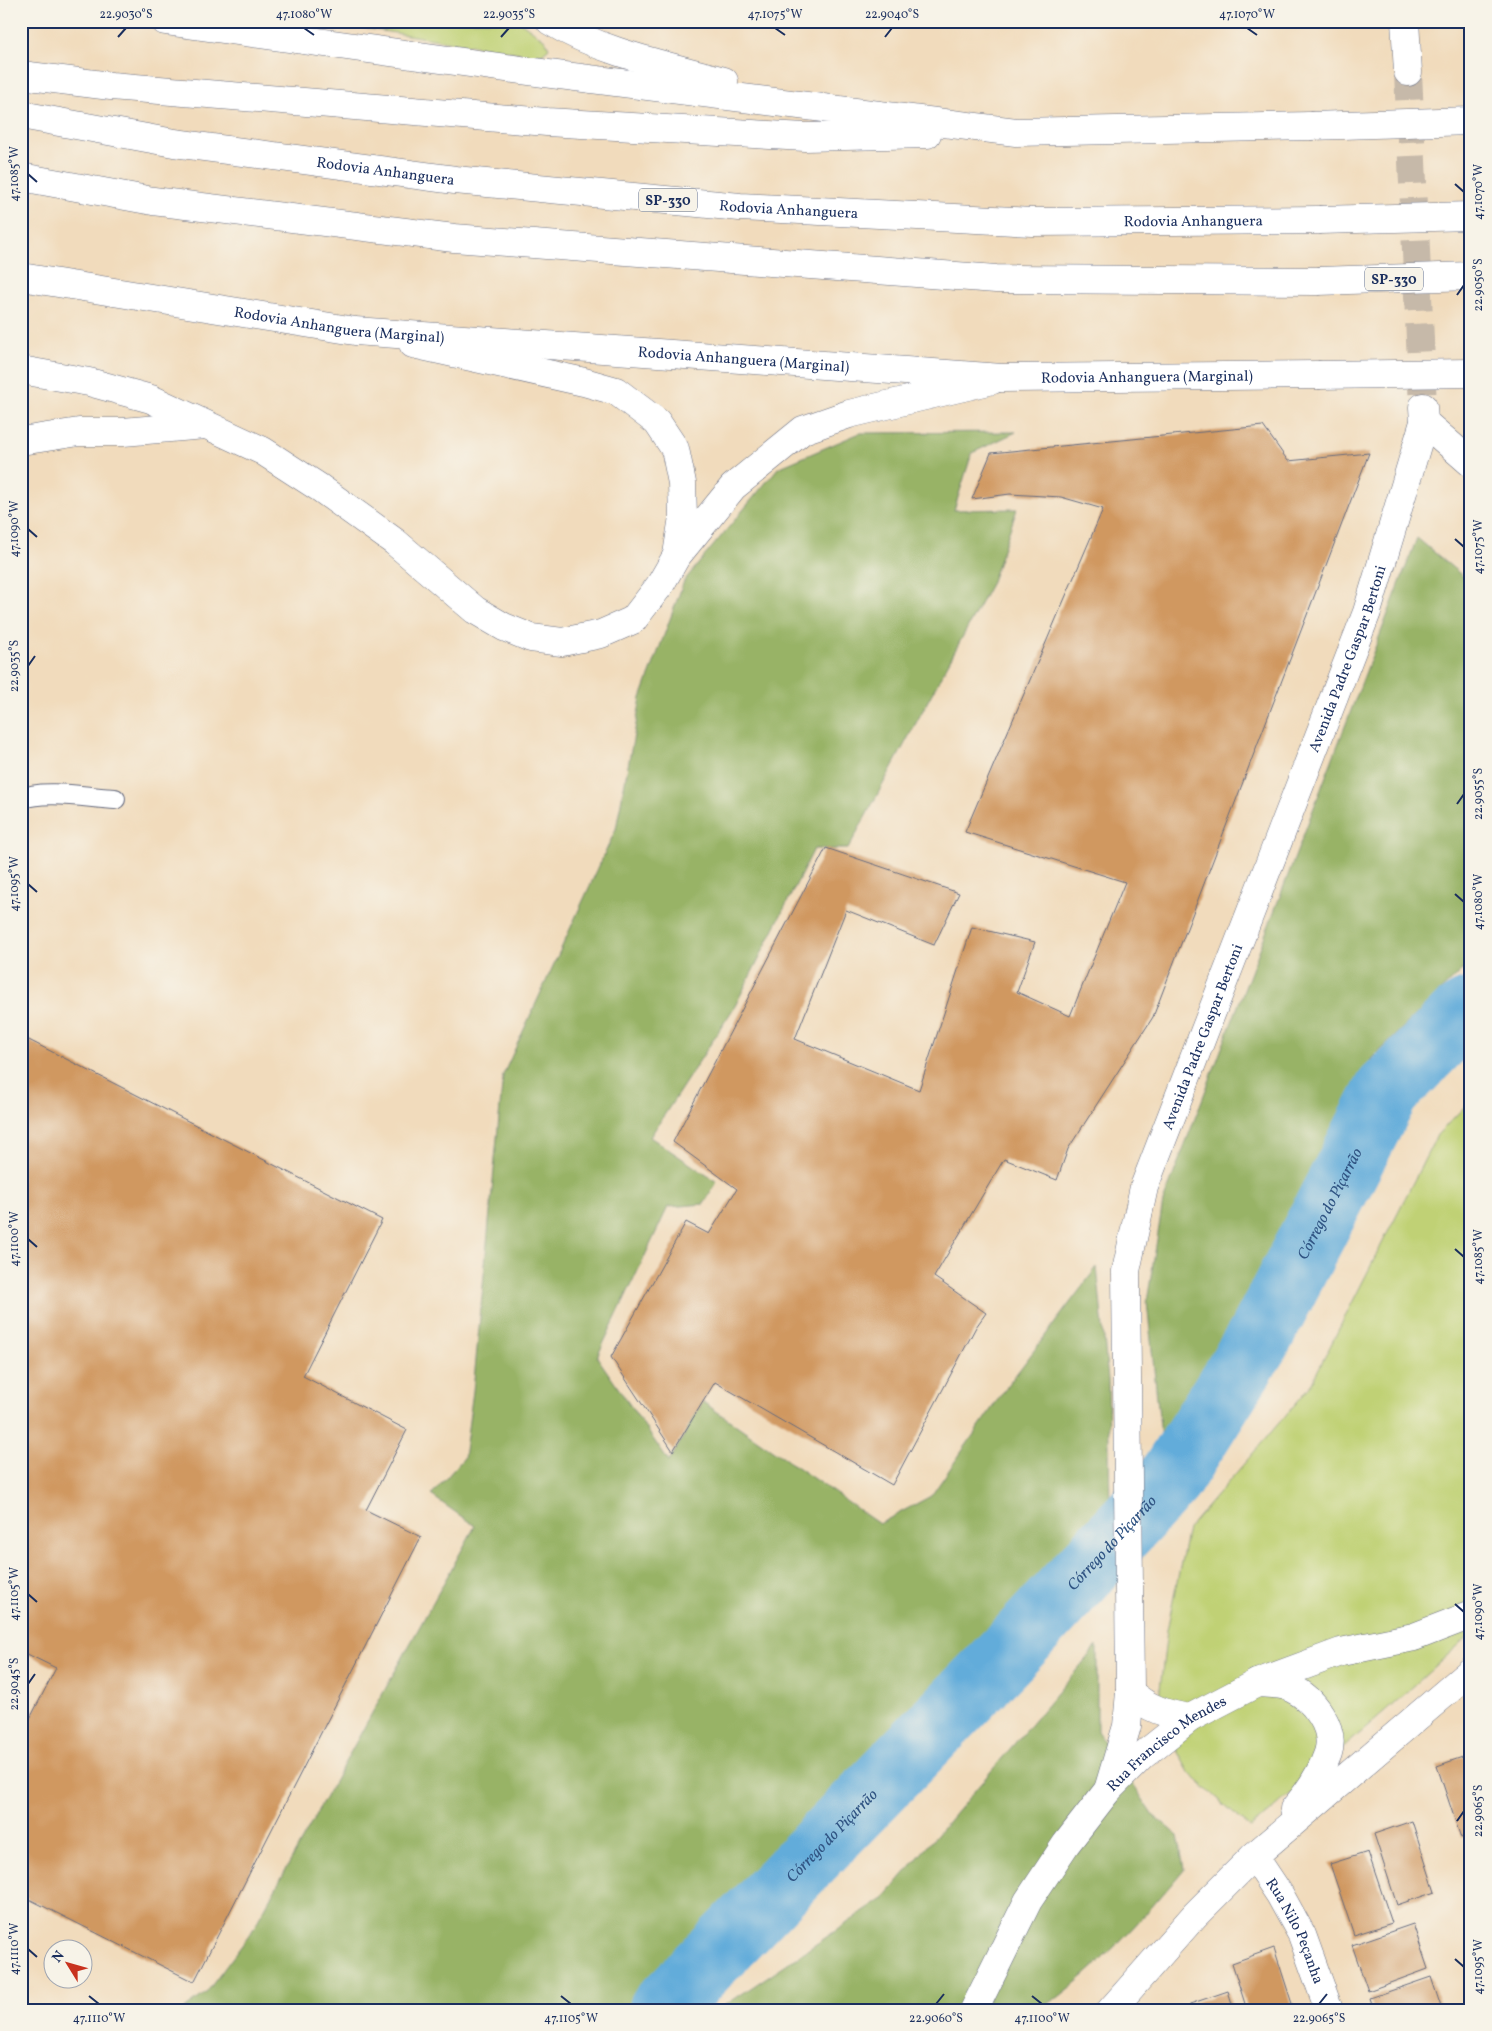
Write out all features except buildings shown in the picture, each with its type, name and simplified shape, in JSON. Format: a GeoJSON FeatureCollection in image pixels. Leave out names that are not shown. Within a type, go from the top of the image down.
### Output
{"type":"FeatureCollection","features":[{"type":"Feature","properties":{"kind":"main road"},"geometry":{"type":"LineString","coordinates":[[165,21],[559,75],[1016,132]]}},
{"type":"Feature","properties":{"kind":"main road"},"geometry":{"type":"LineString","coordinates":[[550,21],[587,40],[614,50],[810,105]]}},
{"type":"Feature","properties":{"kind":"main road"},"geometry":{"type":"LineString","coordinates":[[1406,21],[1408,72]]}},
{"type":"Feature","properties":{"kind":"main road"},"geometry":{"type":"LineString","coordinates":[[21,75],[120,87],[547,122],[805,137],[1471,121]]}},
{"type":"Feature","properties":{"kind":"main road","name":"Rodovia Anhanguera"},"geometry":{"type":"LineString","coordinates":[[21,116],[174,143],[455,180],[740,207],[1032,222],[1319,220],[1471,216]]}},
{"type":"Feature","properties":{"kind":"main road","name":"SP-330"},"geometry":{"type":"LineString","coordinates":[[21,177],[153,201],[454,238],[996,279],[1318,281],[1471,276]]}},
{"type":"Feature","properties":{"kind":"main road","name":"Rodovia Anhanguera (Marginal)"},"geometry":{"type":"LineString","coordinates":[[21,276],[355,331],[1002,378],[1471,372]]}},
{"type":"Feature","properties":{"kind":"main road"},"geometry":{"type":"LineString","coordinates":[[355,331],[584,382],[616,391],[657,422],[674,449],[682,483],[683,517],[676,557]]}},
{"type":"Feature","properties":{"kind":"main road"},"geometry":{"type":"LineString","coordinates":[[21,370],[89,382],[151,399],[263,451],[320,488],[395,542],[474,610],[504,627],[530,638],[562,642],[600,634],[633,620],[660,585],[676,557],[732,487],[803,430],[849,414],[1002,378]]}},
{"type":"Feature","properties":{"kind":"main road","name":"Avenida Padre Gaspar Bertoni"},"geometry":{"type":"LineString","coordinates":[[1108,1790],[1127,1726],[1130,1692],[1126,1271],[1144,1187],[1367,612],[1424,415],[1471,463]]}},
{"type":"Feature","properties":{"kind":"main road"},"geometry":{"type":"LineString","coordinates":[[21,441],[79,432],[123,432],[204,425]]}},
{"type":"Feature","properties":{"kind":"main road","name":"Rua Francisco Mendes"},"geometry":{"type":"LineString","coordinates":[[974,2010],[1028,1901],[1066,1844],[1108,1790],[1142,1756],[1190,1718],[1257,1683],[1341,1652],[1414,1637],[1471,1615]]}},
{"type":"Feature","properties":{"kind":"main road"},"geometry":{"type":"LineString","coordinates":[[1254,1856],[1471,1671]]}},
{"type":"Feature","properties":{"kind":"main road"},"geometry":{"type":"LineString","coordinates":[[1111,2010],[1195,1915],[1254,1856],[1308,1793],[1328,1752],[1327,1725],[1313,1702],[1290,1687],[1257,1683]]}},
{"type":"Feature","properties":{"kind":"main road"},"geometry":{"type":"LineString","coordinates":[[1130,1692],[1142,1704],[1162,1713],[1190,1718]]}},
{"type":"Feature","properties":{"kind":"main road","name":"Rua Nilo Peçanha"},"geometry":{"type":"LineString","coordinates":[[1254,1856],[1280,1894],[1302,1935],[1329,2010]]}},
{"type":"Feature","properties":{"kind":"main road"},"geometry":{"type":"LineString","coordinates":[[993,1969],[996,2010]]}},
{"type":"Feature","properties":{"kind":"lane"},"geometry":{"type":"LineString","coordinates":[[21,799],[27,796],[50,795],[115,799]]}},
{"type":"Feature","properties":{"kind":"green space"},"geometry":{"type":"Polygon","coordinates":[[[320,21],[519,21],[545,40],[549,48],[542,54],[533,55],[320,21]]]}},
{"type":"Feature","properties":{"kind":"green space"},"geometry":{"type":"Polygon","coordinates":[[[1016,432],[972,453],[954,510],[1017,509],[991,584],[848,849],[814,849],[735,1006],[650,1137],[717,1182],[704,1204],[668,1207],[597,1357],[669,1462],[703,1402],[879,1524],[931,1496],[1008,1385],[1097,1267],[1108,1380],[1110,1515],[797,1842],[630,2010],[183,2010],[206,1993],[251,1933],[475,1526],[431,1495],[464,1458],[473,1391],[503,1075],[616,829],[641,698],[684,581],[778,468],[860,433],[1016,432]]]}},
{"type":"Feature","properties":{"kind":"green space"},"geometry":{"type":"Polygon","coordinates":[[[1417,538],[1471,583],[1471,961],[1372,1058],[1251,1310],[1161,1436],[1147,1302],[1163,1202],[1417,538]]]}},
{"type":"Feature","properties":{"kind":"green space"},"geometry":{"type":"Polygon","coordinates":[[[1471,1100],[1471,1634],[1251,1828],[1190,1774],[1157,1715],[1167,1630],[1188,1529],[1309,1388],[1437,1135],[1471,1100]]]}},
{"type":"Feature","properties":{"kind":"green space"},"geometry":{"type":"Polygon","coordinates":[[[1097,1646],[1097,1731],[1154,1816],[1178,1836],[1184,1869],[1134,1926],[1099,1962],[1061,1995],[1040,2010],[718,2010],[883,1899],[1097,1646]]]}},
{"type":"Feature","properties":{"kind":"waterway","name":"Córrego do Piçarrão"},"geometry":{"type":"LineString","coordinates":[[661,2010],[1015,1646],[1170,1479],[1261,1335],[1387,1091],[1458,1019],[1471,1010]]}},
{"type":"Feature","properties":{"kind":"tunnel"},"geometry":{"type":"LineString","coordinates":[[1408,72],[1423,407]]}}]}
